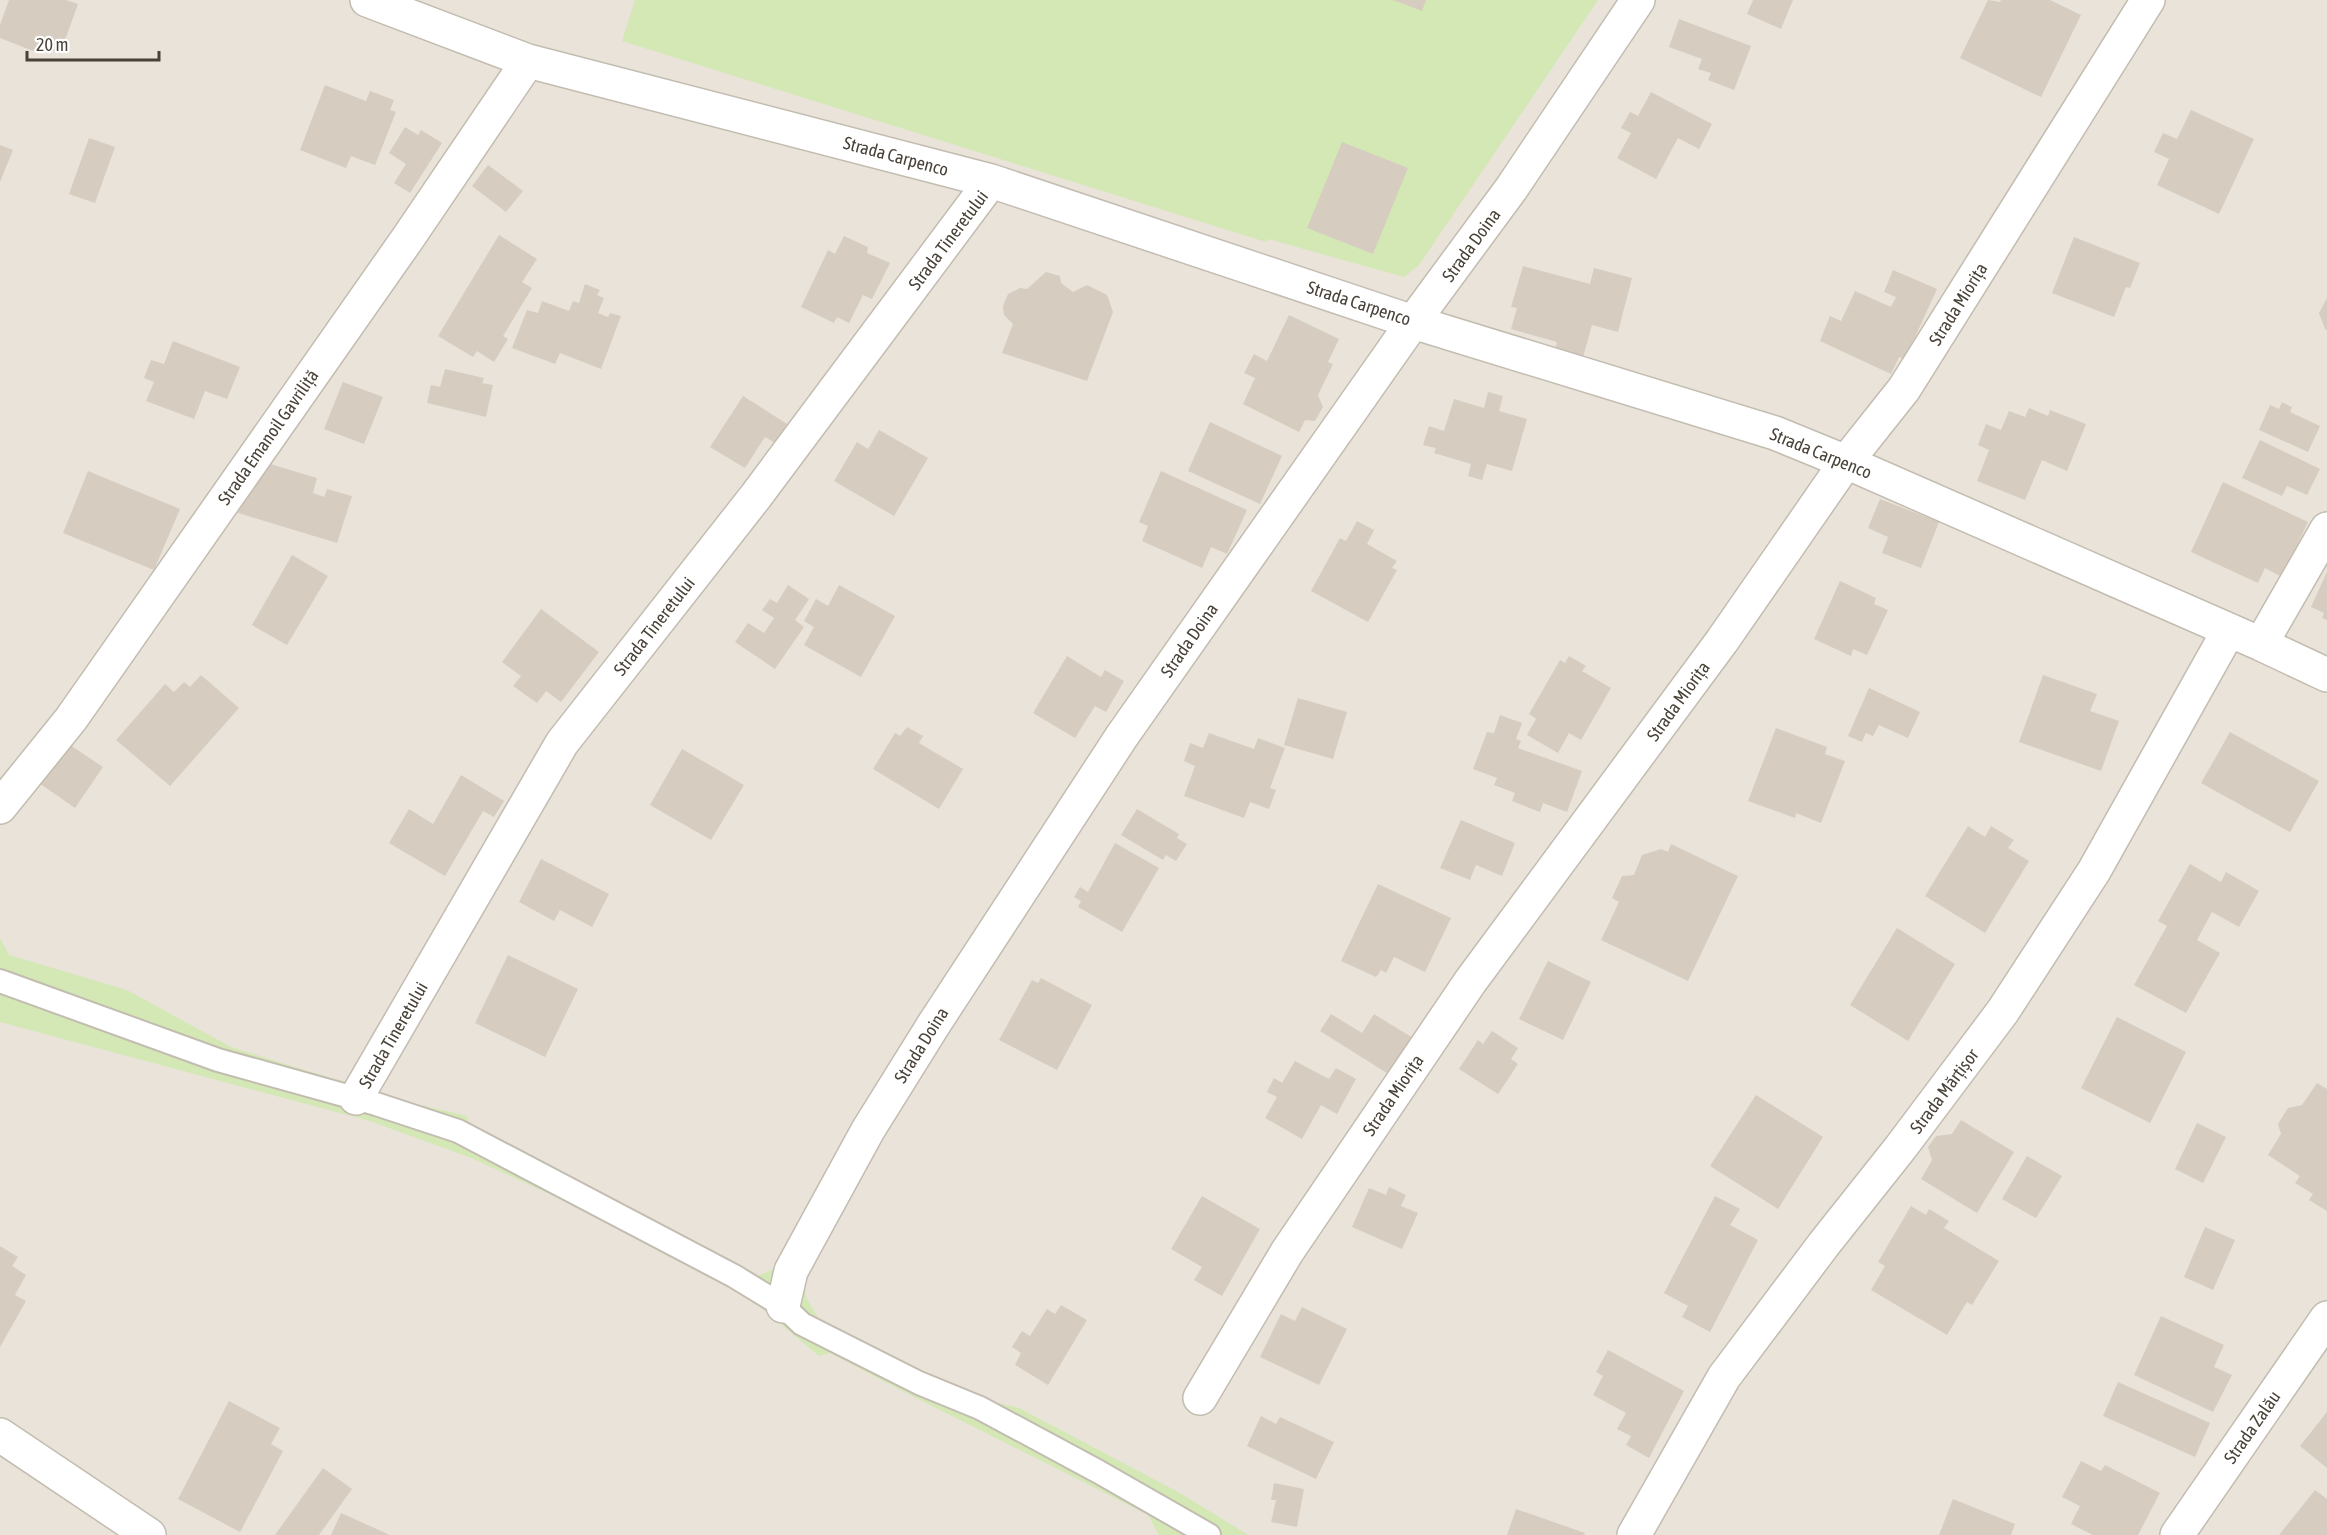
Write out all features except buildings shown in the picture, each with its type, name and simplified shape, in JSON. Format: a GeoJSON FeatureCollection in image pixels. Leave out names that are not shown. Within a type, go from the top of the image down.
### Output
{"type":"FeatureCollection","features":[{"type":"Feature","properties":{"kind":"street","name":"Strada Carpenco"},"geometry":{"type":"LineString","coordinates":[[367,0],[528,61],[991,181],[1413,321],[1775,433],[1846,462],[2327,675]]}},
{"type":"Feature","properties":{"kind":"street","name":"Strada Doina"},"geometry":{"type":"LineString","coordinates":[[783,1306],[791,1271],[868,1130],[934,1024],[1122,736],[1413,321],[1511,189],[1638,0]]}},
{"type":"Feature","properties":{"kind":"street","name":"Strada Miorița"},"geometry":{"type":"LineString","coordinates":[[1200,1398],[1287,1252],[1470,982],[1722,641],[1846,462],[1904,389],[2148,0]]}},
{"type":"Feature","properties":{"kind":"street","name":"Strada Emanoil Gavriliță"},"geometry":{"type":"LineString","coordinates":[[0,807],[71,719],[408,238],[528,61]]}},
{"type":"Feature","properties":{"kind":"street","name":"Strada Tineretului"},"geometry":{"type":"LineString","coordinates":[[356,1098],[562,743],[756,496],[991,181]]}},
{"type":"Feature","properties":{"kind":"street"},"geometry":{"type":"LineString","coordinates":[[2261,644],[2327,529]]}},
{"type":"Feature","properties":{"kind":"street","name":"Strada Mărțișor"},"geometry":{"type":"LineString","coordinates":[[1634,1535],[1724,1377],[1824,1244],[1902,1148],[2003,1011],[2094,871],[2229,630]]}},
{"type":"Feature","properties":{"kind":"street","name":"Strada Zalău"},"geometry":{"type":"LineString","coordinates":[[2178,1535],[2327,1318]]}},
{"type":"Feature","properties":{"kind":"street"},"geometry":{"type":"LineString","coordinates":[[0,1435],[149,1535]]}},
{"type":"Feature","properties":{"kind":"lane"},"geometry":{"type":"LineString","coordinates":[[0,981],[218,1060],[356,1098],[458,1131],[734,1276],[783,1306],[802,1324],[919,1383],[980,1408],[1209,1535]]}},
{"type":"Feature","properties":{"kind":"shaded area"},"geometry":{"type":"Polygon","coordinates":[[[0,0],[2327,0],[2327,1535],[0,1535],[0,0]]]}},
{"type":"Feature","properties":{"kind":"green space"},"geometry":{"type":"Polygon","coordinates":[[[635,0],[1598,0],[1419,265],[1404,277],[1268,239],[1266,242],[622,41],[635,0]]]}},
{"type":"Feature","properties":{"kind":"green space"},"geometry":{"type":"Polygon","coordinates":[[[0,938],[9,955],[127,990],[231,1047],[349,1084],[377,1085],[382,1096],[467,1116],[470,1127],[758,1276],[785,1264],[805,1207],[832,1165],[846,1202],[805,1280],[806,1297],[820,1321],[928,1387],[1019,1408],[1180,1493],[1248,1535],[1159,1535],[1148,1515],[830,1353],[819,1356],[746,1295],[589,1212],[471,1158],[370,1121],[0,1022],[0,938]]]}}]}
